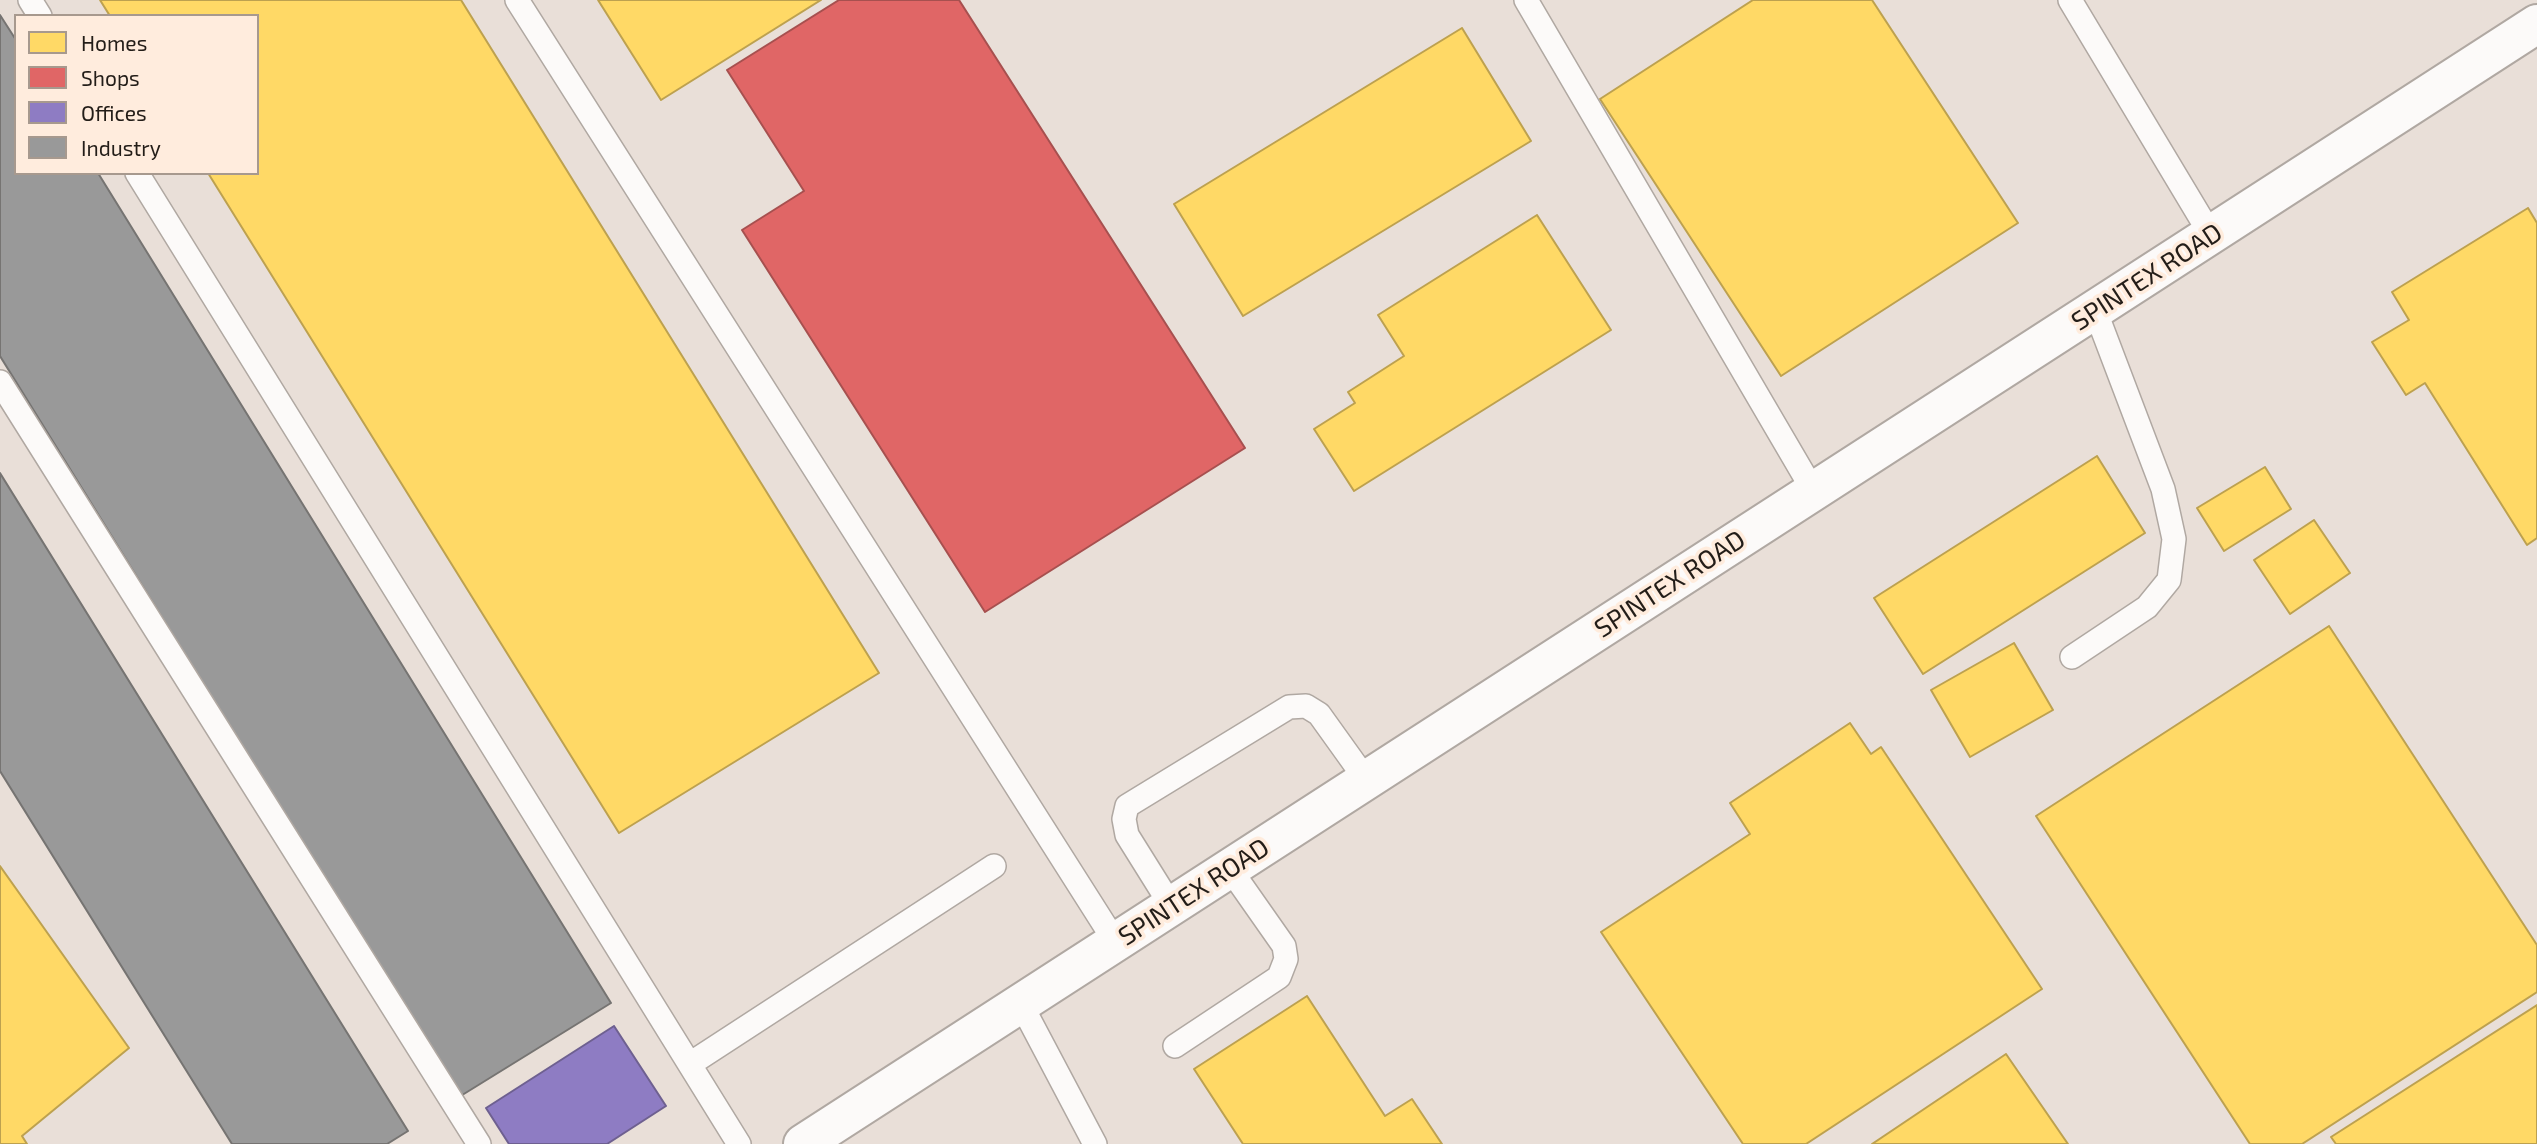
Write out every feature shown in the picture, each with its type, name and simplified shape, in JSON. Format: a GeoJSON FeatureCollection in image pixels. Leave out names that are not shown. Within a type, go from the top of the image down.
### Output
{"type":"FeatureCollection","features":[{"type":"Feature","properties":{"kind":"main road","name":"SPINTEX ROAD"},"geometry":{"type":"LineString","coordinates":[[803,1144],[2537,24]]}},
{"type":"Feature","properties":{"kind":"lane"},"geometry":{"type":"LineString","coordinates":[[517,0],[1116,943]]}},
{"type":"Feature","properties":{"kind":"lane"},"geometry":{"type":"LineString","coordinates":[[1526,0],[1814,492]]}},
{"type":"Feature","properties":{"kind":"lane"},"geometry":{"type":"LineString","coordinates":[[2070,0],[2211,235]]}},
{"type":"Feature","properties":{"kind":"lane"},"geometry":{"type":"LineString","coordinates":[[138,175],[739,1144]]}},
{"type":"Feature","properties":{"kind":"lane"},"geometry":{"type":"LineString","coordinates":[[2072,657],[2147,607],[2169,580],[2174,539],[2163,489],[2095,310]]}},
{"type":"Feature","properties":{"kind":"lane"},"geometry":{"type":"LineString","coordinates":[[0,382],[480,1144]]}},
{"type":"Feature","properties":{"kind":"lane"},"geometry":{"type":"LineString","coordinates":[[1172,907],[1127,835],[1124,819],[1126,806],[1289,707],[1306,706],[1319,714],[1367,781]]}},
{"type":"Feature","properties":{"kind":"lane"},"geometry":{"type":"LineString","coordinates":[[690,1064],[994,866]]}},
{"type":"Feature","properties":{"kind":"lane"},"geometry":{"type":"LineString","coordinates":[[1175,1046],[1279,977],[1286,959],[1284,946],[1230,869]]}},
{"type":"Feature","properties":{"kind":"lane"},"geometry":{"type":"LineString","coordinates":[[1021,1004],[1095,1144]]}},
{"type":"Feature","properties":{"kind":"building: Homes"},"geometry":{"type":"Polygon","coordinates":[[[100,0],[461,0],[879,673],[619,833],[209,175],[259,175],[259,14],[109,14],[100,0]]]}},
{"type":"Feature","properties":{"kind":"building: Homes"},"geometry":{"type":"Polygon","coordinates":[[[598,0],[821,0],[661,100],[598,0]]]}},
{"type":"Feature","properties":{"kind":"building: Homes"},"geometry":{"type":"Polygon","coordinates":[[[1753,0],[1872,0],[2018,223],[1781,376],[1600,99],[1753,0]]]}},
{"type":"Feature","properties":{"kind":"building: Homes"},"geometry":{"type":"Polygon","coordinates":[[[1462,28],[1531,141],[1243,316],[1174,204],[1462,28]]]}},
{"type":"Feature","properties":{"kind":"building: Homes"},"geometry":{"type":"Polygon","coordinates":[[[2528,208],[2537,223],[2537,538],[2527,545],[2425,383],[2406,395],[2372,342],[2409,320],[2392,292],[2528,208]]]}},
{"type":"Feature","properties":{"kind":"building: Homes"},"geometry":{"type":"Polygon","coordinates":[[[1537,215],[1611,330],[1354,491],[1314,429],[1355,403],[1348,392],[1404,356],[1378,315],[1537,215]]]}},
{"type":"Feature","properties":{"kind":"building: Homes"},"geometry":{"type":"Polygon","coordinates":[[[2097,456],[2145,533],[1923,674],[1874,598],[2097,456]]]}},
{"type":"Feature","properties":{"kind":"building: Homes"},"geometry":{"type":"Polygon","coordinates":[[[2265,467],[2291,509],[2224,551],[2197,508],[2265,467]]]}},
{"type":"Feature","properties":{"kind":"building: Homes"},"geometry":{"type":"Polygon","coordinates":[[[2314,520],[2350,573],[2290,614],[2254,560],[2314,520]]]}},
{"type":"Feature","properties":{"kind":"building: Homes"},"geometry":{"type":"Polygon","coordinates":[[[2329,626],[2537,945],[2537,992],[2302,1144],[2250,1144],[2036,816],[2329,626]]]}},
{"type":"Feature","properties":{"kind":"building: Homes"},"geometry":{"type":"Polygon","coordinates":[[[2014,643],[2053,710],[1970,757],[1931,690],[2014,643]]]}},
{"type":"Feature","properties":{"kind":"building: Homes"},"geometry":{"type":"Polygon","coordinates":[[[1850,723],[1871,754],[1881,747],[2042,989],[1806,1144],[1743,1144],[1601,932],[1750,834],[1730,803],[1850,723]]]}},
{"type":"Feature","properties":{"kind":"building: Homes"},"geometry":{"type":"Polygon","coordinates":[[[0,866],[129,1048],[22,1136],[27,1144],[0,1144],[0,866]]]}},
{"type":"Feature","properties":{"kind":"building: Homes"},"geometry":{"type":"Polygon","coordinates":[[[1307,996],[1385,1116],[1412,1099],[1442,1144],[1243,1144],[1194,1069],[1307,996]]]}},
{"type":"Feature","properties":{"kind":"building: Homes"},"geometry":{"type":"Polygon","coordinates":[[[2537,1005],[2537,1144],[2336,1144],[2331,1137],[2537,1005]]]}},
{"type":"Feature","properties":{"kind":"building: Homes"},"geometry":{"type":"Polygon","coordinates":[[[2006,1054],[2068,1144],[1872,1144],[2006,1054]]]}},
{"type":"Feature","properties":{"kind":"building: Shops"},"geometry":{"type":"Polygon","coordinates":[[[839,0],[959,0],[1245,448],[985,612],[742,230],[804,191],[727,70],[839,0]]]}},
{"type":"Feature","properties":{"kind":"building: Offices"},"geometry":{"type":"Polygon","coordinates":[[[614,1026],[666,1106],[607,1144],[509,1144],[486,1108],[614,1026]]]}},
{"type":"Feature","properties":{"kind":"building: Industry"},"geometry":{"type":"Polygon","coordinates":[[[0,15],[14,37],[14,175],[99,175],[611,1003],[459,1097],[0,356],[0,15]]]}},
{"type":"Feature","properties":{"kind":"building: Industry"},"geometry":{"type":"Polygon","coordinates":[[[0,473],[408,1131],[387,1144],[232,1144],[0,771],[0,473]]]}}]}
